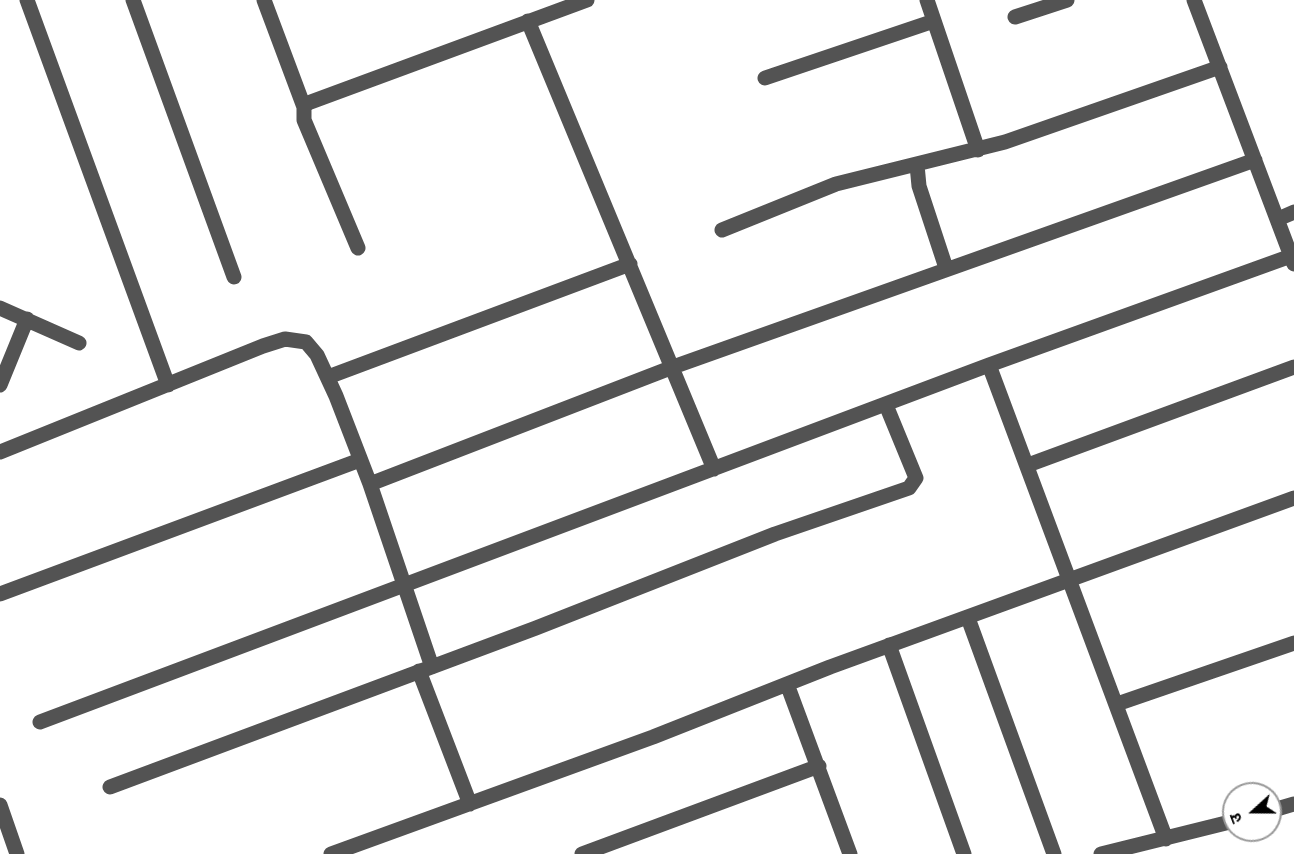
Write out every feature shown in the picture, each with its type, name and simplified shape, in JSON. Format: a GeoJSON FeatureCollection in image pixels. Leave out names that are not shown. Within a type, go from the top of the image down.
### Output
{"type":"FeatureCollection","features":[{"type":"Feature","properties":{"kind":"street"},"geometry":{"type":"LineString","coordinates":[[27,0],[168,385]]}},
{"type":"Feature","properties":{"kind":"street"},"geometry":{"type":"LineString","coordinates":[[133,0],[234,277]]}},
{"type":"Feature","properties":{"kind":"street"},"geometry":{"type":"LineString","coordinates":[[264,0],[303,107],[304,120],[358,248]]}},
{"type":"Feature","properties":{"kind":"street"},"geometry":{"type":"LineString","coordinates":[[303,107],[308,103],[587,0]]}},
{"type":"Feature","properties":{"kind":"street"},"geometry":{"type":"LineString","coordinates":[[927,0],[978,150]]}},
{"type":"Feature","properties":{"kind":"street"},"geometry":{"type":"LineString","coordinates":[[1015,17],[1067,0]]}},
{"type":"Feature","properties":{"kind":"street"},"geometry":{"type":"LineString","coordinates":[[40,722],[989,365],[1292,261],[1194,0]]}},
{"type":"Feature","properties":{"kind":"street"},"geometry":{"type":"LineString","coordinates":[[528,21],[674,367],[714,469]]}},
{"type":"Feature","properties":{"kind":"street"},"geometry":{"type":"LineString","coordinates":[[765,78],[934,21]]}},
{"type":"Feature","properties":{"kind":"street"},"geometry":{"type":"LineString","coordinates":[[722,230],[836,184],[865,175],[978,150],[1220,67]]}},
{"type":"Feature","properties":{"kind":"street"},"geometry":{"type":"LineString","coordinates":[[370,484],[674,367],[946,268],[1255,160]]}},
{"type":"Feature","properties":{"kind":"street"},"geometry":{"type":"LineString","coordinates":[[917,165],[919,186],[946,268]]}},
{"type":"Feature","properties":{"kind":"street"},"geometry":{"type":"LineString","coordinates":[[1278,219],[1294,212]]}},
{"type":"Feature","properties":{"kind":"street"},"geometry":{"type":"LineString","coordinates":[[328,377],[630,264]]}},
{"type":"Feature","properties":{"kind":"street"},"geometry":{"type":"LineString","coordinates":[[0,308],[79,343]]}},
{"type":"Feature","properties":{"kind":"street"},"geometry":{"type":"LineString","coordinates":[[0,385],[27,319]]}},
{"type":"Feature","properties":{"kind":"street"},"geometry":{"type":"LineString","coordinates":[[0,452],[285,339],[306,342],[317,355],[328,377],[370,484],[404,586],[425,669],[470,804]]}},
{"type":"Feature","properties":{"kind":"street"},"geometry":{"type":"LineString","coordinates":[[989,365],[1166,839]]}},
{"type":"Feature","properties":{"kind":"street"},"geometry":{"type":"LineString","coordinates":[[1028,465],[1294,367]]}},
{"type":"Feature","properties":{"kind":"street"},"geometry":{"type":"LineString","coordinates":[[110,787],[425,669],[765,537],[909,488],[916,478],[886,405]]}},
{"type":"Feature","properties":{"kind":"street"},"geometry":{"type":"LineString","coordinates":[[0,594],[360,460]]}},
{"type":"Feature","properties":{"kind":"street"},"geometry":{"type":"LineString","coordinates":[[331,854],[470,804],[889,645],[1294,498]]}},
{"type":"Feature","properties":{"kind":"street"},"geometry":{"type":"LineString","coordinates":[[968,618],[1054,854]]}},
{"type":"Feature","properties":{"kind":"street"},"geometry":{"type":"LineString","coordinates":[[1117,704],[1294,644]]}},
{"type":"Feature","properties":{"kind":"street"},"geometry":{"type":"LineString","coordinates":[[889,645],[964,854]]}},
{"type":"Feature","properties":{"kind":"street"},"geometry":{"type":"LineString","coordinates":[[787,684],[850,854]]}},
{"type":"Feature","properties":{"kind":"street"},"geometry":{"type":"LineString","coordinates":[[582,854],[819,766]]}},
{"type":"Feature","properties":{"kind":"street"},"geometry":{"type":"LineString","coordinates":[[0,805],[17,854]]}},
{"type":"Feature","properties":{"kind":"street"},"geometry":{"type":"LineString","coordinates":[[1101,854],[1222,824]]}}]}
